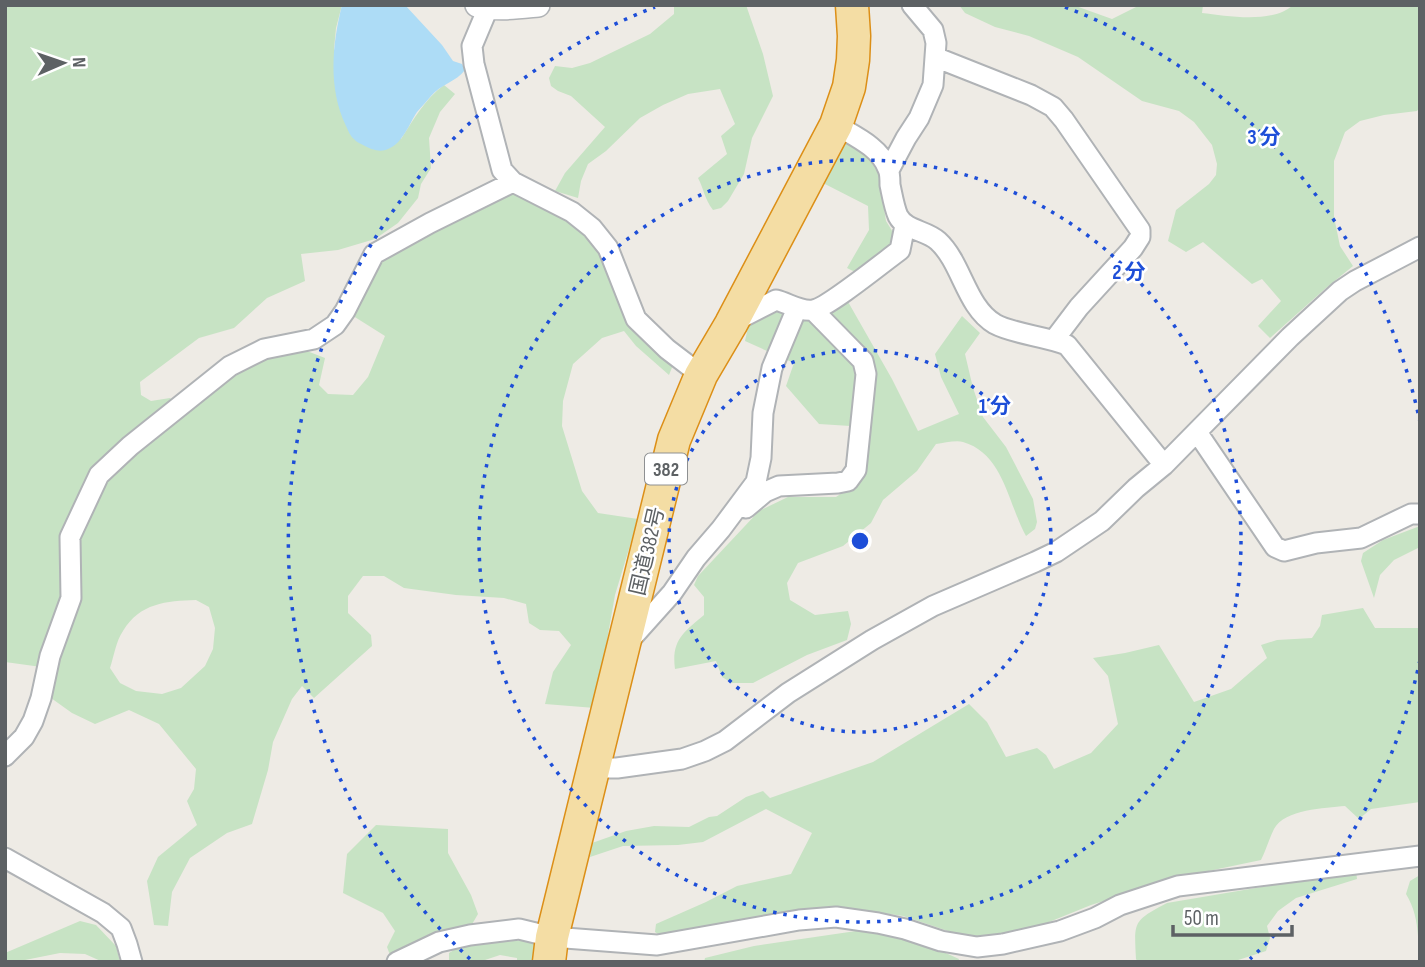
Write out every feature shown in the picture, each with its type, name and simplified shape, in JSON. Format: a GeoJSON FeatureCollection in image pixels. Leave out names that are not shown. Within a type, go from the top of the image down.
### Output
{"type":"FeatureCollection","features":[{"type":"Feature","properties":{"kind":"highway","name":"国道382号"},"geometry":{"type":"LineString","coordinates":[[551,949],[674,440],[701,375],[731,324],[836,125],[849,87],[853,60],[855,36],[852,5]]}},
{"type":"Feature","properties":{"kind":"street"},"geometry":{"type":"LineString","coordinates":[[538,5],[483,6],[472,46],[474,64],[502,170],[513,182],[572,212],[592,228],[608,248],[636,319],[667,349],[701,375]]}},
{"type":"Feature","properties":{"kind":"street"},"geometry":{"type":"LineString","coordinates":[[889,170],[919,118],[933,85],[936,43],[933,30],[912,5]]}},
{"type":"Feature","properties":{"kind":"street"},"geometry":{"type":"LineString","coordinates":[[935,57],[1031,95],[1053,107],[1140,230],[1140,237],[1133,248],[1079,307],[1054,340]]}},
{"type":"Feature","properties":{"kind":"street"},"geometry":{"type":"LineString","coordinates":[[836,125],[867,144],[881,157],[889,170],[893,201],[898,215],[905,225],[935,239],[943,246],[973,300],[984,314],[996,324],[1067,345],[1164,465]]}},
{"type":"Feature","properties":{"kind":"street"},"geometry":{"type":"LineString","coordinates":[[5,756],[24,737],[41,698],[50,656],[71,598],[70,537],[99,475],[130,446],[230,366],[264,349],[314,339],[335,325],[374,254],[513,182]]}},
{"type":"Feature","properties":{"kind":"street"},"geometry":{"type":"LineString","coordinates":[[624,647],[672,593],[756,482],[761,458],[763,413],[772,368],[805,310],[829,302],[900,250],[905,225]]}},
{"type":"Feature","properties":{"kind":"street"},"geometry":{"type":"LineString","coordinates":[[593,768],[617,768],[681,760],[725,741],[788,692],[872,640],[933,606],[1056,552],[1102,521],[1164,465],[1290,337],[1340,292],[1420,247]]}},
{"type":"Feature","properties":{"kind":"street"},"geometry":{"type":"LineString","coordinates":[[721,529],[765,492],[779,486],[848,481],[856,470],[866,374],[863,360],[805,310],[790,303],[776,300],[731,324]]}},
{"type":"Feature","properties":{"kind":"street"},"geometry":{"type":"LineString","coordinates":[[1197,432],[1275,547],[1284,551],[1316,543],[1361,538],[1411,514],[1420,514]]}},
{"type":"Feature","properties":{"kind":"street"},"geometry":{"type":"LineString","coordinates":[[397,962],[439,942],[519,929],[551,949],[657,945],[799,920],[836,917],[878,923],[941,941],[977,947],[1060,931],[1095,918],[1119,905],[1178,886],[1420,856]]}},
{"type":"Feature","properties":{"kind":"street"},"geometry":{"type":"LineString","coordinates":[[5,858],[112,920],[121,928],[132,962]]}},
{"type":"Feature","properties":{"kind":"green space"},"geometry":{"type":"Polygon","coordinates":[[[5,5],[342,5],[334,49],[401,139],[420,110],[444,85],[455,94],[440,112],[429,138],[431,168],[421,184],[418,198],[398,223],[375,239],[338,250],[301,254],[305,281],[267,298],[234,328],[199,338],[140,382],[141,395],[151,401],[170,398],[184,411],[241,367],[286,351],[307,351],[325,358],[319,385],[328,394],[353,395],[368,377],[385,336],[350,314],[379,262],[499,197],[516,194],[562,216],[583,232],[597,248],[673,365],[669,375],[636,346],[624,331],[602,338],[573,364],[563,401],[562,426],[582,491],[598,513],[638,519],[615,595],[595,708],[545,704],[553,672],[571,645],[559,631],[540,630],[529,623],[526,604],[504,598],[404,588],[384,576],[363,576],[348,596],[348,613],[371,635],[372,646],[314,698],[302,686],[292,699],[273,742],[268,770],[252,824],[227,833],[190,858],[172,892],[168,926],[154,925],[147,881],[158,857],[197,825],[187,801],[194,789],[196,769],[159,724],[129,710],[95,724],[72,713],[51,698],[56,669],[5,662],[5,5]],[[196,600],[174,601],[155,605],[137,614],[121,635],[110,668],[120,683],[136,691],[162,694],[181,688],[205,666],[213,649],[215,628],[209,607],[196,600]]]}},
{"type":"Feature","properties":{"kind":"green space"},"geometry":{"type":"Polygon","coordinates":[[[674,5],[746,5],[763,54],[773,96],[752,138],[744,174],[728,201],[721,208],[713,210],[698,178],[727,154],[721,136],[735,124],[720,89],[688,94],[640,118],[606,151],[588,164],[578,198],[555,191],[565,173],[605,127],[571,96],[551,86],[549,78],[555,66],[572,68],[590,63],[650,34],[674,14],[674,5]]]}},
{"type":"Feature","properties":{"kind":"green space"},"geometry":{"type":"Polygon","coordinates":[[[959,5],[1073,5],[1112,19],[1140,5],[1203,5],[1202,13],[1262,17],[1274,15],[1293,5],[1420,5],[1420,107],[1417,111],[1360,121],[1345,132],[1334,161],[1334,217],[1340,246],[1353,266],[1270,338],[1258,326],[1281,301],[1262,279],[1252,284],[1203,242],[1186,252],[1168,241],[1176,210],[1209,184],[1216,175],[1217,164],[1212,145],[1194,122],[1179,111],[1142,101],[1078,57],[1029,36],[995,27],[965,13],[959,5]]]}},
{"type":"Feature","properties":{"kind":"green space"},"geometry":{"type":"Polygon","coordinates":[[[844,141],[869,158],[879,175],[886,221],[894,234],[889,251],[857,273],[847,268],[869,230],[868,206],[823,183],[844,141]]]}},
{"type":"Feature","properties":{"kind":"green space"},"geometry":{"type":"Polygon","coordinates":[[[847,300],[918,431],[959,414],[941,377],[935,354],[962,316],[980,333],[965,354],[973,388],[983,417],[1006,447],[1033,499],[1037,522],[1035,529],[1026,536],[1003,481],[988,457],[963,442],[936,444],[917,471],[883,500],[871,523],[843,546],[798,563],[787,583],[790,600],[815,615],[848,611],[851,624],[847,640],[807,655],[753,683],[732,683],[722,677],[716,661],[675,669],[675,651],[680,638],[704,615],[704,597],[694,585],[698,576],[759,511],[788,497],[836,497],[860,481],[866,470],[866,427],[819,424],[786,386],[794,363],[745,341],[749,323],[781,304],[847,300]]]}},
{"type":"Feature","properties":{"kind":"green space"},"geometry":{"type":"Polygon","coordinates":[[[1420,526],[1420,547],[1394,560],[1380,575],[1374,598],[1361,561],[1363,553],[1383,540],[1420,526]]]}},
{"type":"Feature","properties":{"kind":"green space"},"geometry":{"type":"Polygon","coordinates":[[[1363,608],[1375,628],[1420,628],[1420,802],[1371,809],[1359,819],[1345,806],[1296,813],[1279,822],[1261,860],[1180,877],[1091,905],[1027,931],[997,937],[963,936],[903,916],[835,908],[661,936],[655,932],[656,924],[737,886],[791,874],[812,833],[766,809],[703,842],[623,846],[590,857],[592,843],[626,831],[654,826],[689,827],[717,816],[746,797],[763,791],[770,798],[873,762],[969,704],[987,722],[1006,757],[1037,748],[1046,755],[1054,769],[1091,753],[1118,724],[1108,676],[1093,658],[1159,645],[1194,702],[1231,689],[1267,658],[1261,645],[1277,640],[1312,638],[1320,626],[1322,615],[1363,608]]]}},
{"type":"Feature","properties":{"kind":"green space"},"geometry":{"type":"Polygon","coordinates":[[[376,825],[448,829],[448,853],[471,895],[478,914],[471,926],[390,955],[387,947],[395,931],[383,913],[343,893],[347,854],[376,825]]]}},
{"type":"Feature","properties":{"kind":"green space"},"geometry":{"type":"Polygon","coordinates":[[[1356,871],[1357,879],[1296,898],[1278,911],[1267,926],[1270,938],[1266,951],[1232,962],[1138,962],[1136,959],[1135,937],[1138,924],[1148,914],[1167,903],[1356,871]]]}},
{"type":"Feature","properties":{"kind":"green space"},"geometry":{"type":"Polygon","coordinates":[[[1420,875],[1420,937],[1406,894],[1410,881],[1420,875]]]}},
{"type":"Feature","properties":{"kind":"green space"},"geometry":{"type":"Polygon","coordinates":[[[80,921],[96,925],[116,946],[120,962],[103,962],[85,954],[60,953],[5,962],[5,953],[80,921]]]}},
{"type":"Feature","properties":{"kind":"green space"},"geometry":{"type":"Polygon","coordinates":[[[856,931],[915,939],[959,959],[958,962],[704,962],[705,958],[754,946],[856,931]]]}},
{"type":"Feature","properties":{"kind":"green space"},"geometry":{"type":"Polygon","coordinates":[[[534,939],[535,962],[517,962],[517,958],[500,955],[479,962],[449,962],[449,953],[460,946],[534,939]]]}},
{"type":"Feature","properties":{"kind":"water"},"geometry":{"type":"Polygon","coordinates":[[[342,5],[405,5],[453,61],[462,64],[465,70],[435,92],[417,112],[402,138],[385,150],[378,151],[356,141],[349,133],[340,112],[334,82],[334,51],[342,5]]]}}]}
